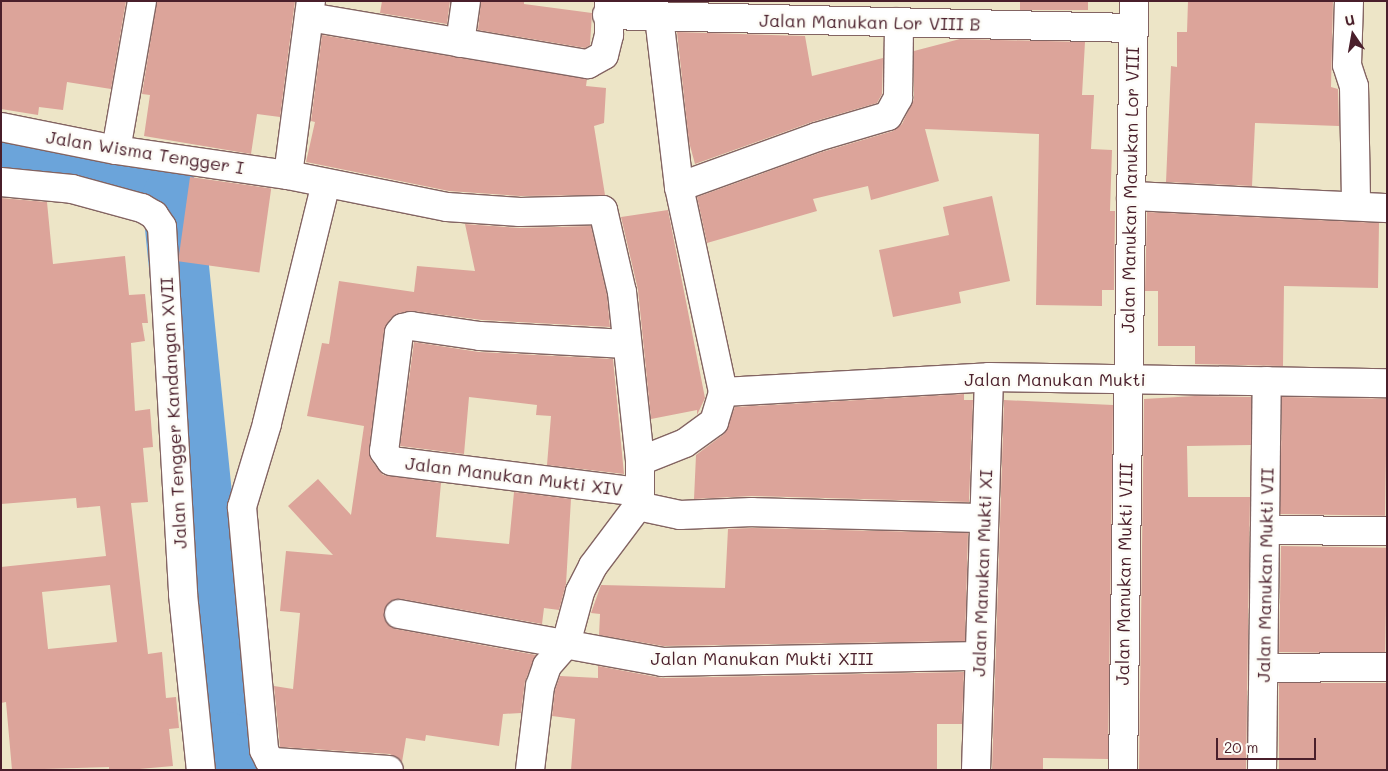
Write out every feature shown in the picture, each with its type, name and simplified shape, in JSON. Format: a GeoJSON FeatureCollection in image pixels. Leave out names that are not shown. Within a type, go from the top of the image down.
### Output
{"type":"FeatureCollection","features":[{"type":"Feature","properties":{"kind":"street"},"geometry":{"type":"LineString","coordinates":[[116,150],[142,1]]}},
{"type":"Feature","properties":{"kind":"street"},"geometry":{"type":"LineString","coordinates":[[460,43],[466,1]]}},
{"type":"Feature","properties":{"kind":"street","name":"Jalan Manukan Manukan Lor VIII"},"geometry":{"type":"LineString","coordinates":[[1126,379],[1134,1]]}},
{"type":"Feature","properties":{"kind":"street"},"geometry":{"type":"LineString","coordinates":[[1349,1],[1350,75],[1356,206]]}},
{"type":"Feature","properties":{"kind":"street"},"geometry":{"type":"LineString","coordinates":[[288,175],[310,9],[460,43],[588,64],[604,55],[609,36],[608,8]]}},
{"type":"Feature","properties":{"kind":"street","name":"Jalan Manukan Lor VIII B"},"geometry":{"type":"LineString","coordinates":[[608,8],[659,17],[776,10],[899,22],[945,13],[1133,28]]}},
{"type":"Feature","properties":{"kind":"street"},"geometry":{"type":"LineString","coordinates":[[640,461],[685,443],[714,422],[723,392],[679,187],[659,17]]}},
{"type":"Feature","properties":{"kind":"street"},"geometry":{"type":"LineString","coordinates":[[679,187],[817,137],[888,116],[898,98],[899,22]]}},
{"type":"Feature","properties":{"kind":"street","name":"Jalan Wisma Tengger I"},"geometry":{"type":"LineString","coordinates":[[1,127],[116,150],[288,175],[447,207],[520,212],[600,209],[608,223],[622,292],[626,344]]}},
{"type":"Feature","properties":{"kind":"street","name":"Jalan Tengger Kandangan XVII"},"geometry":{"type":"LineString","coordinates":[[1,182],[72,189],[142,208],[154,215],[162,226],[183,594],[201,770]]}},
{"type":"Feature","properties":{"kind":"street"},"geometry":{"type":"LineString","coordinates":[[326,183],[267,424],[242,507],[255,670],[266,755],[274,762],[389,770]]}},
{"type":"Feature","properties":{"kind":"street"},"geometry":{"type":"LineString","coordinates":[[1131,196],[1387,208]]}},
{"type":"Feature","properties":{"kind":"street","name":"Jalan Manukan Mukti XIV"},"geometry":{"type":"LineString","coordinates":[[626,344],[480,336],[411,326],[403,328],[399,333],[384,451],[391,461],[639,499],[680,515],[752,512],[984,518]]}},
{"type":"Feature","properties":{"kind":"street"},"geometry":{"type":"LineString","coordinates":[[530,770],[540,686],[547,666],[566,644],[580,592],[593,566],[639,499],[640,461],[626,344]]}},
{"type":"Feature","properties":{"kind":"street","name":"Jalan Manukan Mukti"},"geometry":{"type":"LineString","coordinates":[[723,392],[989,377],[1387,382]]}},
{"type":"Feature","properties":{"kind":"street","name":"Jalan Manukan Mukti XI"},"geometry":{"type":"LineString","coordinates":[[976,770],[989,377]]}},
{"type":"Feature","properties":{"kind":"street","name":"Jalan Manukan Mukti VIII"},"geometry":{"type":"LineString","coordinates":[[1123,770],[1126,379]]}},
{"type":"Feature","properties":{"kind":"street","name":"Jalan Manukan Mukti VII"},"geometry":{"type":"LineString","coordinates":[[1262,770],[1267,381]]}},
{"type":"Feature","properties":{"kind":"street"},"geometry":{"type":"LineString","coordinates":[[1265,530],[1387,531]]}},
{"type":"Feature","properties":{"kind":"street","name":"Jalan Manukan Mukti XIII"},"geometry":{"type":"LineString","coordinates":[[399,614],[662,662],[980,656]]}},
{"type":"Feature","properties":{"kind":"street"},"geometry":{"type":"LineString","coordinates":[[1264,668],[1387,667]]}},
{"type":"Feature","properties":{"kind":"building"},"geometry":{"type":"Polygon","coordinates":[[[1,1],[126,1],[111,89],[67,82],[63,110],[39,107],[38,115],[1,109],[1,1]]]}},
{"type":"Feature","properties":{"kind":"building"},"geometry":{"type":"Polygon","coordinates":[[[157,1],[295,1],[280,117],[257,114],[251,154],[144,136],[150,95],[142,94],[157,1]]]}},
{"type":"Feature","properties":{"kind":"building"},"geometry":{"type":"Polygon","coordinates":[[[382,1],[450,1],[447,24],[380,13],[382,1]]]}},
{"type":"Feature","properties":{"kind":"building"},"geometry":{"type":"Polygon","coordinates":[[[481,1],[524,1],[524,4],[592,13],[590,45],[585,48],[478,30],[481,1]]]}},
{"type":"Feature","properties":{"kind":"building"},"geometry":{"type":"Polygon","coordinates":[[[1020,1],[1088,1],[1088,10],[1020,10],[1020,1]]]}},
{"type":"Feature","properties":{"kind":"building"},"geometry":{"type":"Polygon","coordinates":[[[1188,1],[1333,1],[1331,87],[1338,89],[1339,126],[1255,123],[1252,186],[1166,182],[1171,66],[1177,67],[1177,32],[1187,32],[1188,1]]]}},
{"type":"Feature","properties":{"kind":"building"},"geometry":{"type":"Polygon","coordinates":[[[677,32],[805,36],[812,76],[883,58],[882,94],[877,103],[812,122],[695,164],[689,142],[677,32]]]}},
{"type":"Feature","properties":{"kind":"building"},"geometry":{"type":"Polygon","coordinates":[[[322,35],[587,79],[586,86],[606,88],[604,123],[594,126],[605,195],[520,196],[449,191],[306,162],[315,122],[311,121],[322,35]]]}},
{"type":"Feature","properties":{"kind":"building"},"geometry":{"type":"Polygon","coordinates":[[[960,39],[1085,42],[1082,95],[1094,95],[1091,149],[1112,150],[1110,211],[1115,211],[1114,290],[1102,290],[1102,306],[1036,305],[1039,134],[925,129],[939,181],[871,200],[868,186],[813,199],[817,211],[707,243],[697,197],[822,152],[893,131],[902,124],[914,99],[914,51],[960,39]]]}},
{"type":"Feature","properties":{"kind":"building"},"geometry":{"type":"Polygon","coordinates":[[[190,177],[271,188],[259,273],[178,261],[190,177]]]}},
{"type":"Feature","properties":{"kind":"building"},"geometry":{"type":"Polygon","coordinates":[[[992,196],[1010,281],[959,292],[961,303],[893,317],[879,250],[949,235],[943,207],[992,196]]]}},
{"type":"Feature","properties":{"kind":"building"},"geometry":{"type":"Polygon","coordinates":[[[1,198],[47,202],[53,264],[125,256],[129,295],[145,294],[148,323],[142,323],[145,341],[131,343],[135,411],[150,409],[153,447],[143,448],[148,502],[131,503],[148,654],[162,652],[166,698],[176,697],[179,728],[169,729],[173,766],[128,770],[109,770],[109,767],[12,770],[6,702],[1,703],[1,567],[106,556],[100,506],[77,508],[76,498],[1,504],[1,198]],[[110,585],[42,592],[48,649],[117,642],[110,585]]]}},
{"type":"Feature","properties":{"kind":"building"},"geometry":{"type":"Polygon","coordinates":[[[668,210],[705,398],[697,415],[697,410],[651,419],[638,290],[621,217],[668,210]]]}},
{"type":"Feature","properties":{"kind":"building"},"geometry":{"type":"Polygon","coordinates":[[[1147,212],[1379,223],[1378,288],[1284,286],[1283,366],[1195,364],[1195,346],[1158,346],[1158,291],[1145,291],[1147,212]]]}},
{"type":"Feature","properties":{"kind":"building"},"geometry":{"type":"Polygon","coordinates":[[[465,224],[520,228],[591,226],[607,295],[610,327],[482,320],[413,311],[399,313],[391,318],[384,331],[369,450],[371,460],[383,475],[441,483],[436,537],[509,544],[514,492],[571,499],[566,584],[559,610],[544,608],[542,624],[402,599],[393,600],[384,611],[385,620],[396,629],[536,655],[525,681],[521,713],[503,714],[499,746],[426,735],[425,741],[406,738],[402,762],[390,754],[280,747],[274,686],[293,689],[300,613],[280,611],[286,551],[333,555],[288,506],[318,479],[351,515],[364,426],[307,416],[322,343],[329,344],[339,281],[414,292],[417,266],[475,271],[465,224]]]}},
{"type":"Feature","properties":{"kind":"building"},"geometry":{"type":"Polygon","coordinates":[[[414,342],[479,352],[613,359],[624,474],[547,465],[551,416],[536,415],[537,405],[469,397],[464,454],[400,446],[414,342]]]}},
{"type":"Feature","properties":{"kind":"building"},"geometry":{"type":"Polygon","coordinates":[[[964,394],[964,400],[973,400],[969,502],[752,496],[694,499],[696,455],[724,434],[735,407],[964,394]]]}},
{"type":"Feature","properties":{"kind":"building"},"geometry":{"type":"Polygon","coordinates":[[[1195,396],[1251,397],[1251,445],[1187,446],[1188,497],[1250,497],[1246,770],[1139,770],[1144,399],[1195,396]]]}},
{"type":"Feature","properties":{"kind":"building"},"geometry":{"type":"Polygon","coordinates":[[[1282,397],[1387,399],[1385,516],[1280,514],[1282,397]]]}},
{"type":"Feature","properties":{"kind":"building"},"geometry":{"type":"Polygon","coordinates":[[[1004,400],[1113,405],[1108,759],[1043,758],[1043,770],[992,770],[1004,400]]]}},
{"type":"Feature","properties":{"kind":"building"},"geometry":{"type":"Polygon","coordinates":[[[728,529],[968,533],[965,641],[663,646],[599,635],[600,614],[591,613],[601,585],[725,588],[728,529]]]}},
{"type":"Feature","properties":{"kind":"building"},"geometry":{"type":"Polygon","coordinates":[[[1281,546],[1387,548],[1385,654],[1279,652],[1281,546]]]}},
{"type":"Feature","properties":{"kind":"building"},"geometry":{"type":"Polygon","coordinates":[[[598,666],[662,678],[964,672],[962,724],[937,724],[937,770],[571,770],[575,719],[552,716],[555,690],[560,676],[598,678],[598,666]]]}},
{"type":"Feature","properties":{"kind":"building"},"geometry":{"type":"Polygon","coordinates":[[[1279,683],[1387,683],[1387,770],[1279,770],[1279,683]]]}},
{"type":"Feature","properties":{"kind":"waterway"},"geometry":{"type":"LineString","coordinates":[[1,155],[172,198],[227,742],[234,770]]}}]}
